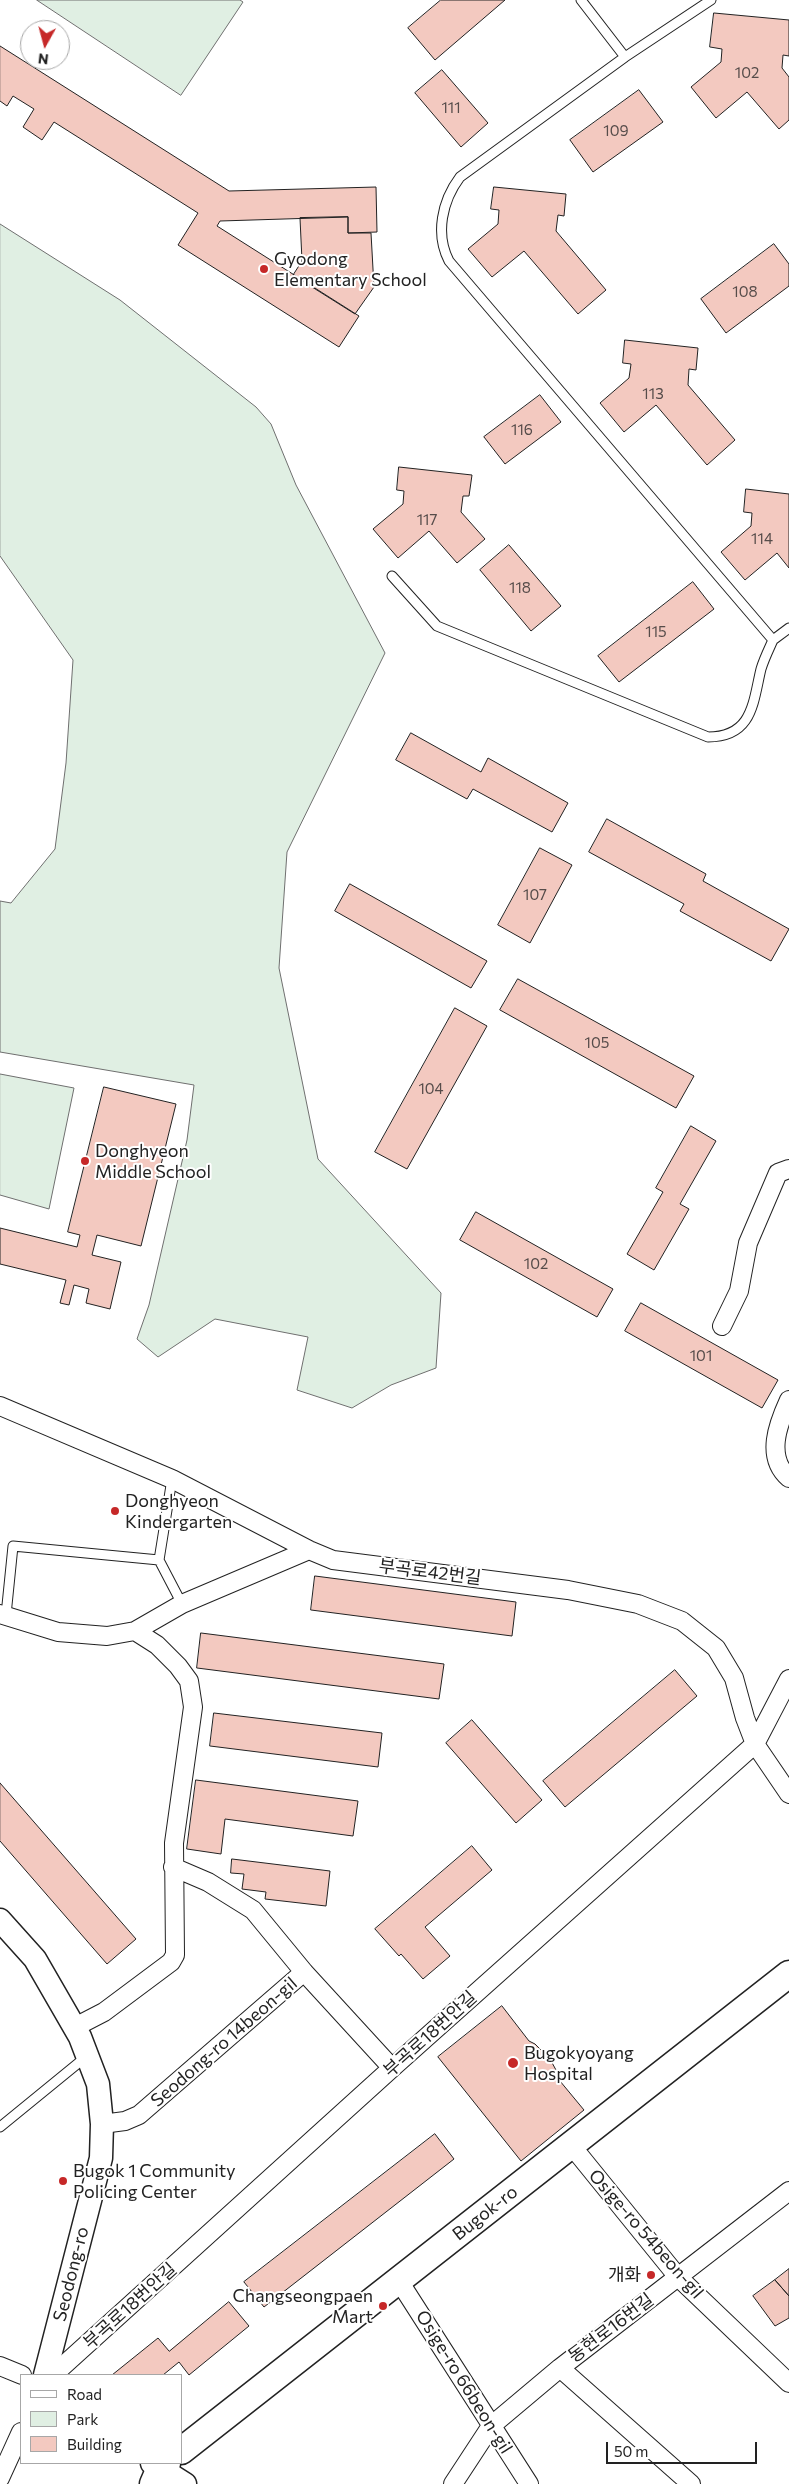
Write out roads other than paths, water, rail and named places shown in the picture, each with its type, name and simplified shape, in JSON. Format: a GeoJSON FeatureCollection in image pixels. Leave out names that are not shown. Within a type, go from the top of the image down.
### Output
{"type":"FeatureCollection","features":[{"type":"Feature","properties":{"kind":"main road","name":"Bugok-ro"},"geometry":{"type":"LineString","coordinates":[[182,2450],[789,1974]]}},
{"type":"Feature","properties":{"kind":"street"},"geometry":{"type":"LineString","coordinates":[[722,1326],[739,1291],[748,1243],[778,1174],[789,1169]]}},
{"type":"Feature","properties":{"kind":"street"},"geometry":{"type":"LineString","coordinates":[[789,1400],[779,1423],[775,1440],[782,1472],[789,1478]]}},
{"type":"Feature","properties":{"kind":"street","name":"부곡로42번길"},"geometry":{"type":"LineString","coordinates":[[0,1406],[172,1479],[332,1560],[568,1590],[638,1604],[682,1621],[716,1648],[734,1678],[745,1718],[755,1744],[789,1794]]}},
{"type":"Feature","properties":{"kind":"street"},"geometry":{"type":"LineString","coordinates":[[3,1614],[58,1632],[107,1636],[135,1631],[182,1604],[309,1550]]}},
{"type":"Feature","properties":{"kind":"street"},"geometry":{"type":"LineString","coordinates":[[75,2027],[104,2012],[171,1962],[175,1955],[174,1843],[193,1707],[188,1681],[178,1666],[157,1645],[135,1631]]}},
{"type":"Feature","properties":{"kind":"street","name":"부곡로18번안길"},"geometry":{"type":"LineString","coordinates":[[54,2374],[392,2068],[755,1744],[789,1679]]}},
{"type":"Feature","properties":{"kind":"street","name":"Seodong-ro 14beon-gil"},"geometry":{"type":"LineString","coordinates":[[102,2124],[125,2121],[139,2115],[304,1972],[253,1910],[208,1882],[173,1867]]}},
{"type":"Feature","properties":{"kind":"street","name":"Seodong-ro"},"geometry":{"type":"LineString","coordinates":[[0,1920],[35,1959],[75,2027],[98,2084],[102,2124],[101,2158],[45,2374]]}},
{"type":"Feature","properties":{"kind":"street"},"geometry":{"type":"LineString","coordinates":[[304,1972],[392,2068]]}},
{"type":"Feature","properties":{"kind":"street","name":"Osige-ro 54beon-gil"},"geometry":{"type":"LineString","coordinates":[[571,2145],[678,2277],[789,2383]]}},
{"type":"Feature","properties":{"kind":"street","name":"동현로16번길"},"geometry":{"type":"LineString","coordinates":[[454,2484],[491,2426],[560,2368],[789,2191]]}},
{"type":"Feature","properties":{"kind":"street","name":"Osige-ro 66beon-gil"},"geometry":{"type":"LineString","coordinates":[[399,2281],[529,2484]]}},
{"type":"Feature","properties":{"kind":"street"},"geometry":{"type":"LineString","coordinates":[[0,2366],[20,2374]]}},
{"type":"Feature","properties":{"kind":"street"},"geometry":{"type":"LineString","coordinates":[[560,2368],[691,2484]]}},
{"type":"Feature","properties":{"kind":"street"},"geometry":{"type":"LineString","coordinates":[[0,2478],[20,2434]]}},
{"type":"Feature","properties":{"kind":"street"},"geometry":{"type":"LineString","coordinates":[[158,2469],[185,2484]]}},
{"type":"Feature","properties":{"kind":"lane"},"geometry":{"type":"LineString","coordinates":[[581,0],[625,57]]}},
{"type":"Feature","properties":{"kind":"lane"},"geometry":{"type":"LineString","coordinates":[[710,0],[625,57],[460,177],[452,187],[444,210],[441,225],[443,249],[449,261],[773,640]]}},
{"type":"Feature","properties":{"kind":"lane"},"geometry":{"type":"LineString","coordinates":[[392,576],[437,626],[708,737],[724,736],[734,732],[749,715],[761,668],[773,640],[789,628]]}},
{"type":"Feature","properties":{"kind":"lane"},"geometry":{"type":"LineString","coordinates":[[172,1479],[159,1560],[182,1604]]}},
{"type":"Feature","properties":{"kind":"lane"},"geometry":{"type":"LineString","coordinates":[[3,1614],[13,1546],[159,1560]]}},
{"type":"Feature","properties":{"kind":"lane"},"geometry":{"type":"LineString","coordinates":[[0,2127],[87,2056]]}},
{"type":"Feature","properties":{"kind":"place","name":"Gyodong Elementary School"},"geometry":{"type":"Point","coordinates":[264,269]}},
{"type":"Feature","properties":{"kind":"place","name":"Donghyeon Middle School"},"geometry":{"type":"Point","coordinates":[85,1161]}},
{"type":"Feature","properties":{"kind":"place","name":"Donghyeon Kindergarten"},"geometry":{"type":"Point","coordinates":[115,1511]}},
{"type":"Feature","properties":{"kind":"place","name":"Bugokyoyang Hospital"},"geometry":{"type":"Point","coordinates":[513,2063]}},
{"type":"Feature","properties":{"kind":"place","name":"Bugok 1 Community Policing Center"},"geometry":{"type":"Point","coordinates":[63,2181]}},
{"type":"Feature","properties":{"kind":"place","name":"개화"},"geometry":{"type":"Point","coordinates":[651,2275]}},
{"type":"Feature","properties":{"kind":"place","name":"Changseongpaen Mart"},"geometry":{"type":"Point","coordinates":[383,2306]}}]}
